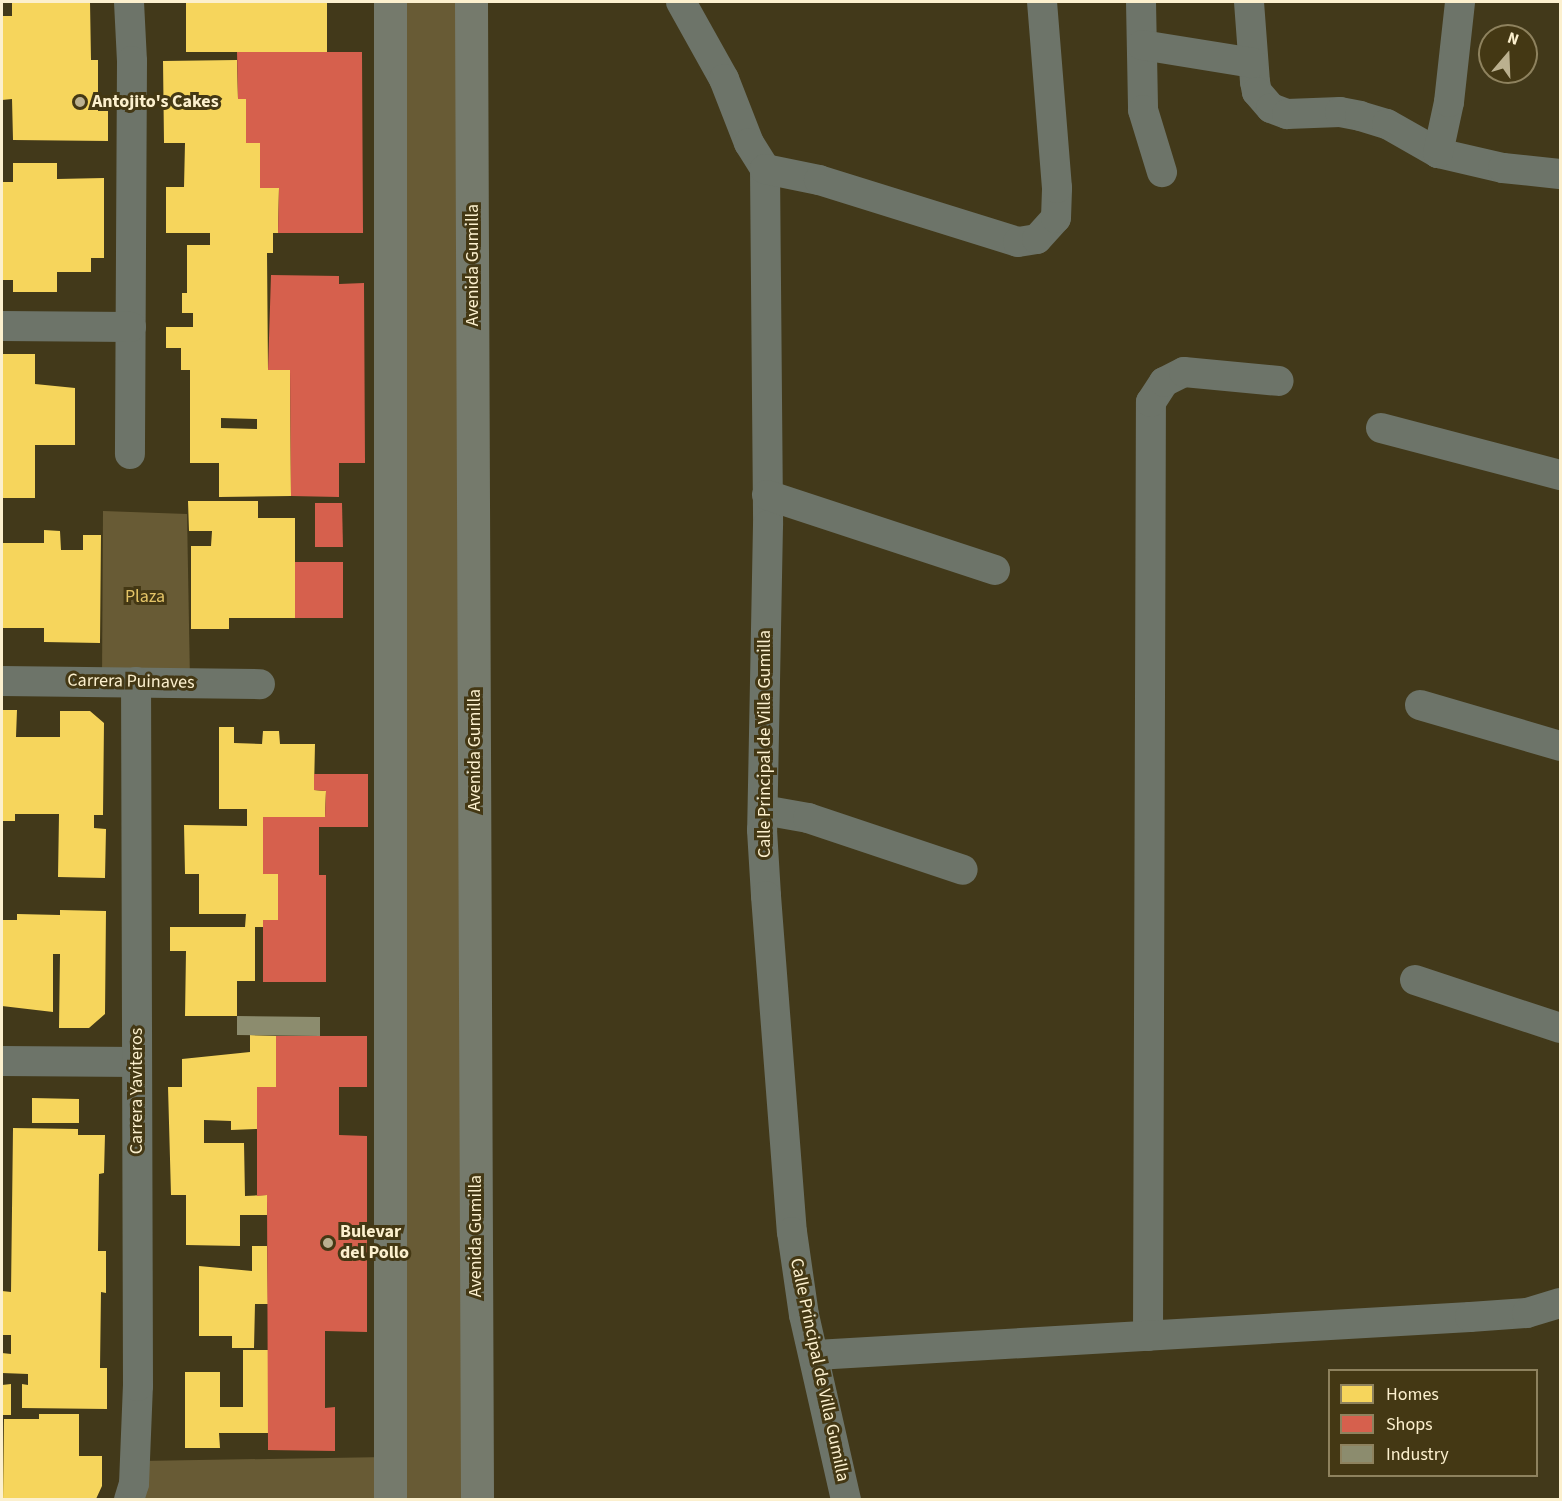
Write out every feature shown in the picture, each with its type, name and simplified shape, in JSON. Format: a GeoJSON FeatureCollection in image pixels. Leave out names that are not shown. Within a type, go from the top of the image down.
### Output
{"type":"FeatureCollection","features":[{"type":"Feature","properties":{"kind":"main road"},"geometry":{"type":"LineString","coordinates":[[390,2],[390,1500]]}},
{"type":"Feature","properties":{"kind":"main road","name":"Avenida Gumilla"},"geometry":{"type":"LineString","coordinates":[[471,2],[477,1500]]}},
{"type":"Feature","properties":{"kind":"street"},"geometry":{"type":"LineString","coordinates":[[129,2],[132,60],[130,454]]}},
{"type":"Feature","properties":{"kind":"street"},"geometry":{"type":"LineString","coordinates":[[681,2],[724,79],[749,143],[765,168],[819,180],[1018,242],[1037,239],[1052,227],[1057,206],[1041,2]]}},
{"type":"Feature","properties":{"kind":"street"},"geometry":{"type":"LineString","coordinates":[[1141,2],[1143,110],[1162,172]]}},
{"type":"Feature","properties":{"kind":"street"},"geometry":{"type":"LineString","coordinates":[[1249,2],[1257,92],[1279,112],[1360,116],[1387,124],[1438,153],[1503,168],[1560,174]]}},
{"type":"Feature","properties":{"kind":"street"},"geometry":{"type":"LineString","coordinates":[[1438,153],[1449,102],[1460,2]]}},
{"type":"Feature","properties":{"kind":"street"},"geometry":{"type":"LineString","coordinates":[[1142,45],[1253,63]]}},
{"type":"Feature","properties":{"kind":"street","name":"Calle Principal de Villa Gumilla"},"geometry":{"type":"LineString","coordinates":[[765,168],[767,495],[763,810],[792,1232],[804,1315],[816,1355],[846,1500]]}},
{"type":"Feature","properties":{"kind":"street"},"geometry":{"type":"LineString","coordinates":[[2,327],[131,327]]}},
{"type":"Feature","properties":{"kind":"street"},"geometry":{"type":"LineString","coordinates":[[1148,1336],[1151,402],[1164,382],[1184,372],[1279,381]]}},
{"type":"Feature","properties":{"kind":"street"},"geometry":{"type":"LineString","coordinates":[[1381,428],[1560,475]]}},
{"type":"Feature","properties":{"kind":"street"},"geometry":{"type":"LineString","coordinates":[[767,495],[994,570]]}},
{"type":"Feature","properties":{"kind":"street","name":"Carrera Puinaves"},"geometry":{"type":"LineString","coordinates":[[2,681],[261,684]]}},
{"type":"Feature","properties":{"kind":"street","name":"Carrera Yaviteros"},"geometry":{"type":"LineString","coordinates":[[129,1500],[134,1484],[138,1386],[136,682]]}},
{"type":"Feature","properties":{"kind":"street"},"geometry":{"type":"LineString","coordinates":[[1420,705],[1560,746]]}},
{"type":"Feature","properties":{"kind":"street"},"geometry":{"type":"LineString","coordinates":[[763,810],[808,818],[963,870]]}},
{"type":"Feature","properties":{"kind":"street"},"geometry":{"type":"LineString","coordinates":[[1415,980],[1560,1028]]}},
{"type":"Feature","properties":{"kind":"street"},"geometry":{"type":"LineString","coordinates":[[2,1061],[137,1062]]}},
{"type":"Feature","properties":{"kind":"street"},"geometry":{"type":"LineString","coordinates":[[816,1355],[1527,1313],[1560,1303]]}},
{"type":"Feature","properties":{"kind":"green space"},"geometry":{"type":"Polygon","coordinates":[[[394,2],[466,2],[472,1499],[394,1499],[394,2]]]}},
{"type":"Feature","properties":{"kind":"green space","name":"Plaza"},"geometry":{"type":"Polygon","coordinates":[[[103,511],[187,514],[190,681],[102,680],[103,511]]]}},
{"type":"Feature","properties":{"kind":"green space"},"geometry":{"type":"Polygon","coordinates":[[[387,1457],[387,1499],[133,1500],[140,1461],[387,1457]]]}},
{"type":"Feature","properties":{"kind":"building: Homes"},"geometry":{"type":"Polygon","coordinates":[[[12,2],[90,2],[91,60],[98,60],[98,111],[108,111],[108,141],[13,140],[12,99],[2,100],[2,16],[12,16],[12,2]]]}},
{"type":"Feature","properties":{"kind":"building: Homes"},"geometry":{"type":"Polygon","coordinates":[[[186,2],[327,2],[327,52],[186,52],[186,2]]]}},
{"type":"Feature","properties":{"kind":"building: Homes"},"geometry":{"type":"Polygon","coordinates":[[[237,60],[238,99],[246,99],[246,143],[260,143],[260,188],[279,188],[278,233],[273,233],[273,253],[267,253],[268,370],[290,370],[291,496],[219,497],[219,463],[190,463],[190,370],[181,370],[181,348],[166,348],[166,327],[193,327],[193,313],[182,313],[182,293],[187,293],[187,245],[210,245],[210,233],[166,233],[166,187],[184,187],[185,143],[164,143],[163,61],[237,60]],[[221,418],[221,428],[257,429],[257,419],[221,418]]]}},
{"type":"Feature","properties":{"kind":"building: Homes"},"geometry":{"type":"Polygon","coordinates":[[[13,163],[57,163],[57,179],[104,178],[104,258],[91,258],[91,272],[57,272],[57,292],[13,292],[13,280],[2,280],[2,182],[13,182],[13,163]]]}},
{"type":"Feature","properties":{"kind":"building: Homes"},"geometry":{"type":"Polygon","coordinates":[[[2,354],[35,354],[35,384],[75,388],[75,445],[35,445],[35,498],[2,498],[2,354]]]}},
{"type":"Feature","properties":{"kind":"building: Homes"},"geometry":{"type":"Polygon","coordinates":[[[188,501],[258,501],[258,518],[295,518],[295,618],[229,618],[229,629],[191,629],[191,546],[211,546],[212,531],[189,531],[188,501]]]}},
{"type":"Feature","properties":{"kind":"building: Homes"},"geometry":{"type":"Polygon","coordinates":[[[44,530],[60,531],[61,550],[83,550],[83,535],[101,535],[100,643],[44,642],[44,628],[2,628],[2,543],[44,543],[44,530]]]}},
{"type":"Feature","properties":{"kind":"building: Homes"},"geometry":{"type":"Polygon","coordinates":[[[2,710],[17,710],[16,737],[60,737],[60,711],[90,711],[104,723],[103,815],[94,815],[94,828],[106,829],[105,878],[58,877],[59,814],[15,814],[15,821],[2,821],[2,710]]]}},
{"type":"Feature","properties":{"kind":"building: Homes"},"geometry":{"type":"Polygon","coordinates":[[[219,727],[234,727],[234,743],[262,744],[263,731],[279,731],[280,744],[315,744],[314,790],[326,791],[325,817],[263,817],[263,874],[278,874],[278,920],[263,920],[263,927],[255,927],[255,981],[237,981],[237,1016],[185,1016],[186,951],[170,951],[170,927],[245,927],[246,914],[199,914],[199,874],[185,874],[184,825],[247,826],[247,809],[219,809],[219,727]]]}},
{"type":"Feature","properties":{"kind":"building: Homes"},"geometry":{"type":"Polygon","coordinates":[[[60,910],[106,911],[105,1014],[89,1028],[59,1028],[60,954],[53,954],[53,1012],[2,1006],[2,920],[17,920],[17,914],[60,915],[60,910]]]}},
{"type":"Feature","properties":{"kind":"building: Homes"},"geometry":{"type":"Polygon","coordinates":[[[250,1035],[276,1036],[276,1087],[257,1087],[257,1129],[231,1130],[231,1121],[204,1120],[204,1143],[244,1143],[245,1196],[267,1195],[267,1215],[240,1215],[240,1246],[186,1245],[186,1195],[171,1195],[168,1087],[182,1087],[182,1059],[250,1052],[250,1035]]]}},
{"type":"Feature","properties":{"kind":"building: Homes"},"geometry":{"type":"Polygon","coordinates":[[[32,1098],[79,1099],[79,1123],[32,1123],[32,1098]]]}},
{"type":"Feature","properties":{"kind":"building: Homes"},"geometry":{"type":"Polygon","coordinates":[[[13,1128],[78,1129],[78,1135],[105,1135],[104,1173],[99,1174],[98,1251],[106,1251],[106,1293],[101,1292],[100,1368],[107,1368],[107,1409],[22,1408],[22,1384],[28,1385],[28,1374],[2,1373],[2,1353],[11,1354],[11,1335],[2,1335],[2,1291],[11,1292],[13,1128]]]}},
{"type":"Feature","properties":{"kind":"building: Homes"},"geometry":{"type":"Polygon","coordinates":[[[252,1246],[267,1246],[268,1304],[255,1304],[254,1348],[232,1348],[232,1336],[199,1336],[199,1266],[252,1271],[252,1246]]]}},
{"type":"Feature","properties":{"kind":"building: Homes"},"geometry":{"type":"Polygon","coordinates":[[[243,1350],[268,1350],[268,1433],[219,1433],[220,1448],[185,1448],[185,1372],[220,1372],[220,1407],[243,1407],[243,1350]]]}},
{"type":"Feature","properties":{"kind":"building: Homes"},"geometry":{"type":"Polygon","coordinates":[[[11,1384],[11,1415],[2,1415],[2,1385],[11,1384]]]}},
{"type":"Feature","properties":{"kind":"building: Homes"},"geometry":{"type":"Polygon","coordinates":[[[39,1414],[79,1414],[79,1456],[102,1456],[102,1486],[96,1499],[3,1500],[4,1419],[39,1419],[39,1414]]]}},
{"type":"Feature","properties":{"kind":"building: Shops"},"geometry":{"type":"Polygon","coordinates":[[[237,52],[362,52],[363,233],[278,233],[279,188],[260,188],[260,143],[246,143],[246,99],[238,99],[237,52]]]}},
{"type":"Feature","properties":{"kind":"building: Shops"},"geometry":{"type":"Polygon","coordinates":[[[271,275],[339,276],[339,284],[364,283],[365,463],[339,463],[339,497],[291,496],[290,370],[268,370],[271,275]]]}},
{"type":"Feature","properties":{"kind":"building: Shops"},"geometry":{"type":"Polygon","coordinates":[[[315,503],[342,503],[343,547],[315,547],[315,503]]]}},
{"type":"Feature","properties":{"kind":"building: Shops"},"geometry":{"type":"Polygon","coordinates":[[[295,562],[343,562],[343,618],[295,618],[295,562]]]}},
{"type":"Feature","properties":{"kind":"building: Shops"},"geometry":{"type":"Polygon","coordinates":[[[314,774],[368,774],[368,827],[319,827],[319,875],[326,875],[326,982],[263,982],[263,920],[278,920],[278,874],[263,874],[263,817],[325,817],[326,791],[314,790],[314,774]]]}},
{"type":"Feature","properties":{"kind":"building: Shops"},"geometry":{"type":"Polygon","coordinates":[[[276,1036],[367,1036],[367,1087],[339,1087],[339,1135],[367,1136],[367,1332],[325,1331],[325,1408],[335,1407],[335,1451],[268,1450],[267,1195],[257,1196],[257,1087],[276,1087],[276,1036]]]}},
{"type":"Feature","properties":{"kind":"building: Industry"},"geometry":{"type":"Polygon","coordinates":[[[237,1016],[320,1017],[320,1036],[237,1035],[237,1016]]]}},
{"type":"Feature","properties":{"kind":"place","name":"Antojito's Cakes"},"geometry":{"type":"Point","coordinates":[80,102]}},
{"type":"Feature","properties":{"kind":"place","name":"Bulevar del Pollo"},"geometry":{"type":"Point","coordinates":[328,1243]}}]}
